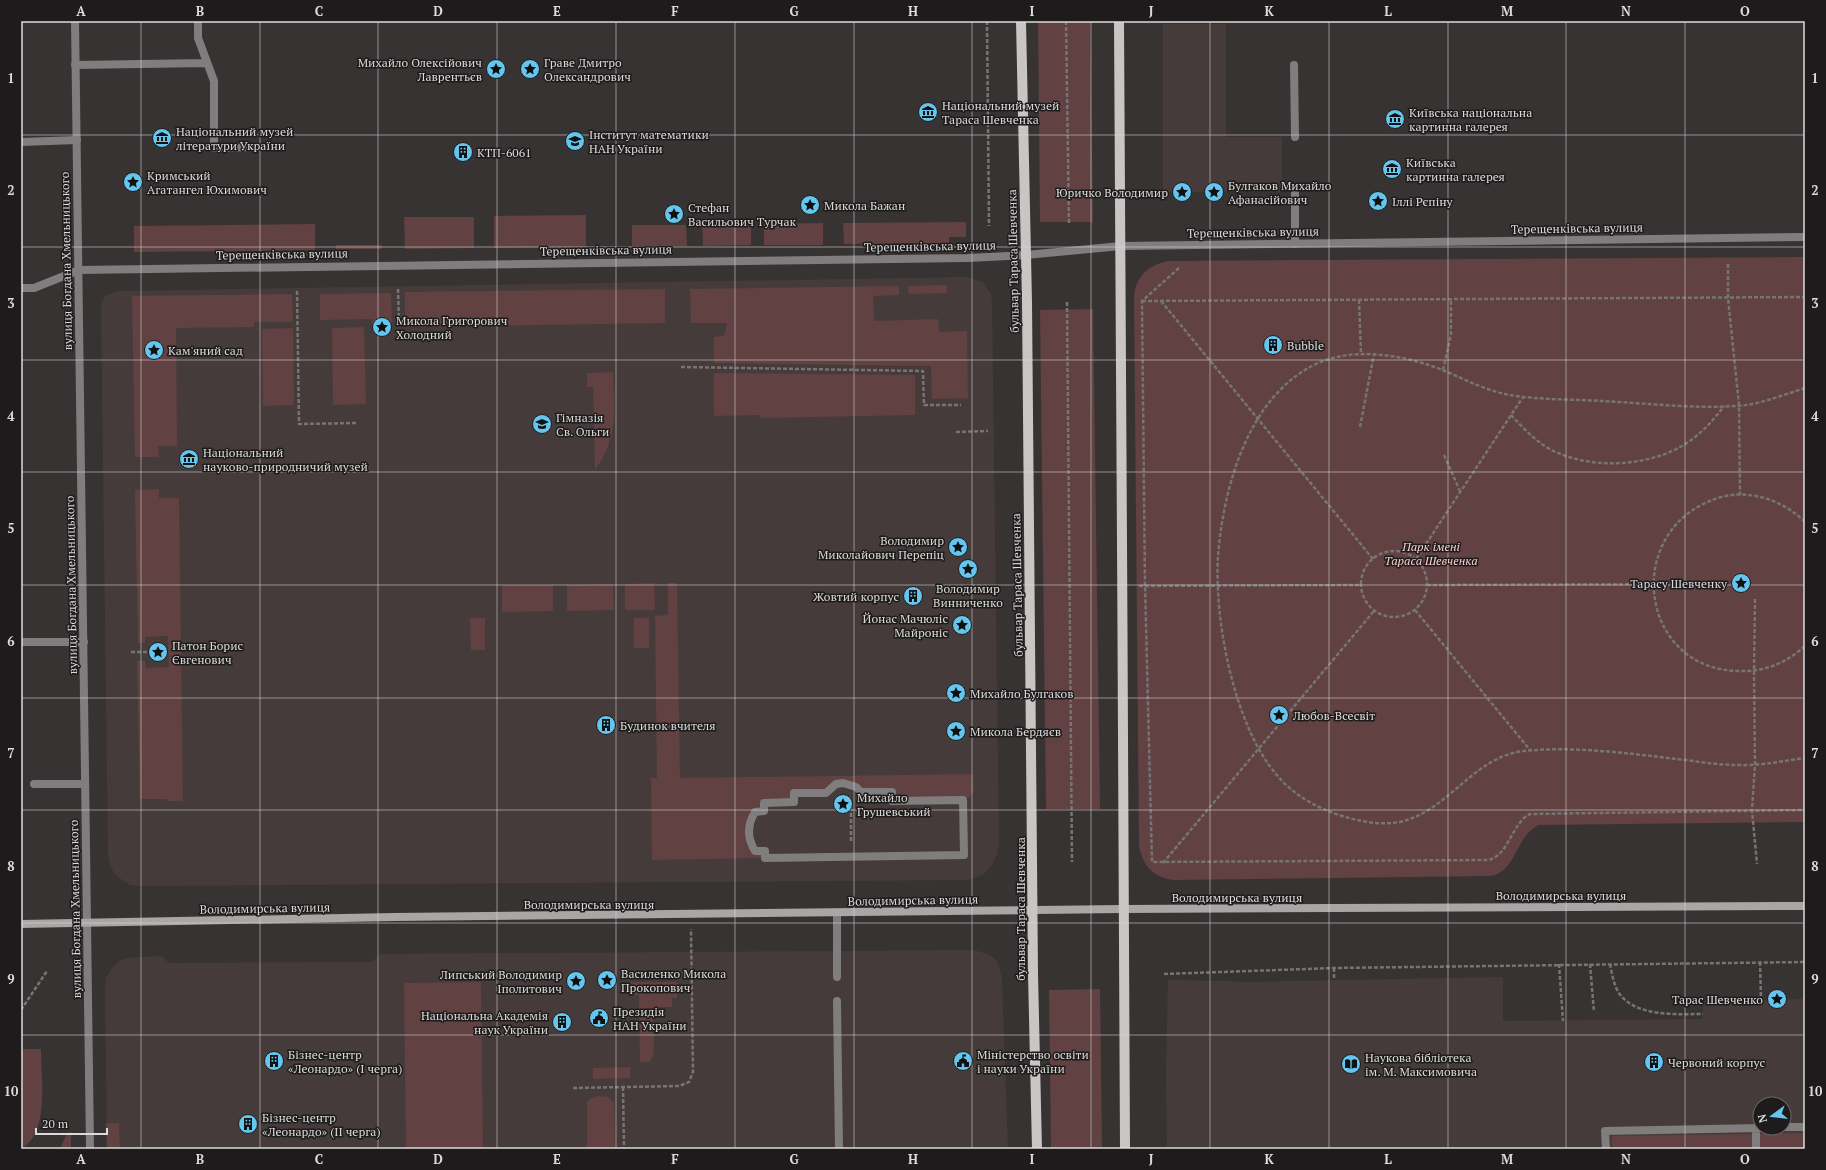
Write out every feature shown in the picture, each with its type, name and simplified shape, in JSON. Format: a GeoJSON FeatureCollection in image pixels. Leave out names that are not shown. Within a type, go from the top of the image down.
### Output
{"type":"FeatureCollection","features":[{"type":"Feature","properties":{"kind":"main road","name":"бульвар Тараса Шевченка"},"geometry":{"type":"LineString","coordinates":[[1021,21],[1026,254],[1037,1149]]}},
{"type":"Feature","properties":{"kind":"main road"},"geometry":{"type":"LineString","coordinates":[[1119,21],[1121,246],[1122,909],[1125,1149]]}},
{"type":"Feature","properties":{"kind":"main road","name":"Володимирська вулиця"},"geometry":{"type":"LineString","coordinates":[[21,924],[386,917],[691,915],[1122,909],[1805,906]]}},
{"type":"Feature","properties":{"kind":"street","name":"вулиця Богдана Хмельницького"},"geometry":{"type":"LineString","coordinates":[[75,21],[90,1149]]}},
{"type":"Feature","properties":{"kind":"street"},"geometry":{"type":"LineString","coordinates":[[198,21],[198,38],[214,81],[214,148],[259,147]]}},
{"type":"Feature","properties":{"kind":"street"},"geometry":{"type":"LineString","coordinates":[[76,65],[207,62]]}},
{"type":"Feature","properties":{"kind":"street"},"geometry":{"type":"LineString","coordinates":[[1294,65],[1294,137]]}},
{"type":"Feature","properties":{"kind":"street"},"geometry":{"type":"LineString","coordinates":[[21,142],[77,140]]}},
{"type":"Feature","properties":{"kind":"street"},"geometry":{"type":"LineString","coordinates":[[1295,192],[1295,244]]}},
{"type":"Feature","properties":{"kind":"street","name":"Терещенківська вулиця"},"geometry":{"type":"LineString","coordinates":[[79,270],[988,258],[1121,246],[1805,237]]}},
{"type":"Feature","properties":{"kind":"street"},"geometry":{"type":"LineString","coordinates":[[21,288],[34,288],[79,270]]}},
{"type":"Feature","properties":{"kind":"street"},"geometry":{"type":"LineString","coordinates":[[23,642],[84,642]]}},
{"type":"Feature","properties":{"kind":"street"},"geometry":{"type":"LineString","coordinates":[[843,783],[856,787],[861,792],[892,792],[892,801],[963,800],[964,856],[765,858],[765,851],[755,852],[749,839],[749,824],[751,818],[755,812],[764,811],[764,803],[794,802],[794,793],[826,793],[836,784],[843,783]]}},
{"type":"Feature","properties":{"kind":"street"},"geometry":{"type":"LineString","coordinates":[[34,784],[85,784]]}},
{"type":"Feature","properties":{"kind":"street"},"geometry":{"type":"LineString","coordinates":[[837,913],[837,977]]}},
{"type":"Feature","properties":{"kind":"street"},"geometry":{"type":"LineString","coordinates":[[837,1001],[839,1149]]}},
{"type":"Feature","properties":{"kind":"street"},"geometry":{"type":"LineString","coordinates":[[1792,1127],[1805,1127]]}},
{"type":"Feature","properties":{"kind":"street"},"geometry":{"type":"LineString","coordinates":[[1606,1149],[1605,1131],[1752,1128]]}},
{"type":"Feature","properties":{"kind":"street"},"geometry":{"type":"LineString","coordinates":[[1756,1149],[1757,1136]]}},
{"type":"Feature","properties":{"kind":"path"},"geometry":{"type":"LineString","coordinates":[[987,21],[989,226]]}},
{"type":"Feature","properties":{"kind":"path"},"geometry":{"type":"LineString","coordinates":[[1066,21],[1070,225]]}},
{"type":"Feature","properties":{"kind":"path"},"geometry":{"type":"LineString","coordinates":[[1728,264],[1728,298],[1739,405],[1740,495]]}},
{"type":"Feature","properties":{"kind":"path"},"geometry":{"type":"LineString","coordinates":[[1179,268],[1142,301],[1145,586],[1152,862],[1163,864],[1488,860],[1497,856],[1522,820],[1530,814],[1805,810]]}},
{"type":"Feature","properties":{"kind":"path"},"geometry":{"type":"LineString","coordinates":[[398,290],[399,322]]}},
{"type":"Feature","properties":{"kind":"path"},"geometry":{"type":"LineString","coordinates":[[297,291],[299,424],[356,423]]}},
{"type":"Feature","properties":{"kind":"path"},"geometry":{"type":"LineString","coordinates":[[1142,301],[1805,297]]}},
{"type":"Feature","properties":{"kind":"path"},"geometry":{"type":"LineString","coordinates":[[1443,370],[1451,335],[1451,299]]}},
{"type":"Feature","properties":{"kind":"path"},"geometry":{"type":"LineString","coordinates":[[1359,300],[1361,354]]}},
{"type":"Feature","properties":{"kind":"path"},"geometry":{"type":"LineString","coordinates":[[1160,301],[1372,559]]}},
{"type":"Feature","properties":{"kind":"path"},"geometry":{"type":"LineString","coordinates":[[1067,302],[1072,862]]}},
{"type":"Feature","properties":{"kind":"path"},"geometry":{"type":"LineString","coordinates":[[1805,388],[1764,401],[1724,406],[1523,397],[1495,391],[1443,370],[1413,361],[1374,354],[1330,358],[1298,374],[1279,389],[1258,420],[1239,459],[1230,485],[1220,537],[1217,585],[1218,611],[1230,670],[1246,722],[1259,748],[1278,777],[1293,791],[1310,802],[1344,816],[1379,823],[1402,821],[1437,804],[1497,757],[1510,753],[1530,751],[1594,751],[1717,764],[1756,765],[1805,758]]}},
{"type":"Feature","properties":{"kind":"path"},"geometry":{"type":"LineString","coordinates":[[1360,428],[1374,354]]}},
{"type":"Feature","properties":{"kind":"path"},"geometry":{"type":"LineString","coordinates":[[681,367],[923,371],[924,405],[961,406]]}},
{"type":"Feature","properties":{"kind":"path"},"geometry":{"type":"LineString","coordinates":[[1416,559],[1523,397]]}},
{"type":"Feature","properties":{"kind":"path"},"geometry":{"type":"LineString","coordinates":[[1511,415],[1539,442],[1557,453],[1573,458],[1609,463],[1645,459],[1673,450],[1690,441],[1724,406]]}},
{"type":"Feature","properties":{"kind":"path"},"geometry":{"type":"LineString","coordinates":[[956,432],[988,431]]}},
{"type":"Feature","properties":{"kind":"path"},"geometry":{"type":"LineString","coordinates":[[1444,455],[1460,492]]}},
{"type":"Feature","properties":{"kind":"path"},"geometry":{"type":"LineString","coordinates":[[1805,522],[1785,506],[1771,499],[1756,496],[1725,496],[1696,507],[1673,527],[1658,554],[1654,568],[1653,584],[1654,599],[1658,614],[1674,641],[1685,652],[1698,661],[1712,667],[1727,671],[1754,671],[1770,668],[1782,662],[1805,646]]}},
{"type":"Feature","properties":{"kind":"path"},"geometry":{"type":"LineString","coordinates":[[1386,552],[1402,552],[1416,559],[1424,571],[1427,584],[1424,599],[1415,610],[1408,614],[1394,618],[1380,615],[1364,599],[1361,585],[1364,570],[1372,559],[1386,552]]}},
{"type":"Feature","properties":{"kind":"path"},"geometry":{"type":"LineString","coordinates":[[1427,584],[1653,584]]}},
{"type":"Feature","properties":{"kind":"path"},"geometry":{"type":"LineString","coordinates":[[1145,586],[1361,585]]}},
{"type":"Feature","properties":{"kind":"path"},"geometry":{"type":"LineString","coordinates":[[971,586],[988,586]]}},
{"type":"Feature","properties":{"kind":"path"},"geometry":{"type":"LineString","coordinates":[[1755,599],[1754,671],[1756,765],[1752,810],[1757,864]]}},
{"type":"Feature","properties":{"kind":"path"},"geometry":{"type":"LineString","coordinates":[[1163,864],[1374,610]]}},
{"type":"Feature","properties":{"kind":"path"},"geometry":{"type":"LineString","coordinates":[[1415,610],[1530,751]]}},
{"type":"Feature","properties":{"kind":"path"},"geometry":{"type":"LineString","coordinates":[[131,652],[152,652]]}},
{"type":"Feature","properties":{"kind":"path"},"geometry":{"type":"LineString","coordinates":[[851,807],[852,844]]}},
{"type":"Feature","properties":{"kind":"path"},"geometry":{"type":"LineString","coordinates":[[573,1088],[679,1086],[689,1082],[692,1077],[691,915]]}},
{"type":"Feature","properties":{"kind":"path"},"geometry":{"type":"LineString","coordinates":[[1760,962],[1761,1000]]}},
{"type":"Feature","properties":{"kind":"path"},"geometry":{"type":"LineString","coordinates":[[1164,974],[1334,968],[1805,962]]}},
{"type":"Feature","properties":{"kind":"path"},"geometry":{"type":"LineString","coordinates":[[1559,964],[1563,1020]]}},
{"type":"Feature","properties":{"kind":"path"},"geometry":{"type":"LineString","coordinates":[[1590,964],[1594,1012]]}},
{"type":"Feature","properties":{"kind":"path"},"geometry":{"type":"LineString","coordinates":[[1610,964],[1614,980],[1623,998],[1642,1009],[1666,1014],[1703,1014]]}},
{"type":"Feature","properties":{"kind":"path"},"geometry":{"type":"LineString","coordinates":[[1334,968],[1334,980]]}},
{"type":"Feature","properties":{"kind":"path"},"geometry":{"type":"LineString","coordinates":[[21,1010],[47,970]]}},
{"type":"Feature","properties":{"kind":"path"},"geometry":{"type":"LineString","coordinates":[[623,1087],[624,1149]]}},
{"type":"Feature","properties":{"kind":"shaded area"},"geometry":{"type":"Polygon","coordinates":[[[1163,24],[1226,24],[1226,137],[1282,137],[1282,192],[1163,192],[1163,24]]]}},
{"type":"Feature","properties":{"kind":"shaded area"},"geometry":{"type":"Polygon","coordinates":[[[967,277],[982,282],[991,294],[992,302],[999,844],[997,855],[992,865],[985,873],[975,878],[964,880],[140,886],[130,885],[114,873],[110,865],[108,855],[101,309],[105,296],[118,291],[967,277]]]}},
{"type":"Feature","properties":{"kind":"shaded area"},"geometry":{"type":"Polygon","coordinates":[[[974,950],[990,955],[997,961],[1002,978],[1008,1149],[107,1149],[105,988],[106,978],[111,969],[118,962],[126,958],[161,956],[169,963],[372,962],[380,954],[974,950]]]}},
{"type":"Feature","properties":{"kind":"shaded area"},"geometry":{"type":"Polygon","coordinates":[[[1503,977],[1503,1021],[1703,1019],[1703,1001],[1805,999],[1805,1149],[1167,1149],[1166,1074],[1168,980],[1229,981],[1503,977]]]}},
{"type":"Feature","properties":{"kind":"green space"},"geometry":{"type":"Polygon","coordinates":[[[1038,21],[1090,21],[1093,222],[1040,222],[1038,21]]]}},
{"type":"Feature","properties":{"kind":"green space"},"geometry":{"type":"Polygon","coordinates":[[[586,215],[586,247],[494,248],[494,216],[586,215]]]}},
{"type":"Feature","properties":{"kind":"green space"},"geometry":{"type":"Polygon","coordinates":[[[404,217],[474,217],[474,248],[405,249],[404,217]]]}},
{"type":"Feature","properties":{"kind":"green space"},"geometry":{"type":"Polygon","coordinates":[[[966,222],[966,237],[949,237],[949,243],[844,244],[843,223],[966,222]]]}},
{"type":"Feature","properties":{"kind":"green space"},"geometry":{"type":"Polygon","coordinates":[[[823,223],[823,245],[764,245],[764,224],[823,223]]]}},
{"type":"Feature","properties":{"kind":"green space"},"geometry":{"type":"Polygon","coordinates":[[[315,224],[315,250],[134,252],[134,226],[315,224]]]}},
{"type":"Feature","properties":{"kind":"green space"},"geometry":{"type":"Polygon","coordinates":[[[751,224],[751,245],[703,246],[702,225],[751,224]]]}},
{"type":"Feature","properties":{"kind":"green space"},"geometry":{"type":"Polygon","coordinates":[[[632,225],[686,225],[687,246],[632,247],[632,225]]]}},
{"type":"Feature","properties":{"kind":"green space"},"geometry":{"type":"Polygon","coordinates":[[[336,245],[382,245],[382,249],[336,249],[336,245]]]}},
{"type":"Feature","properties":{"kind":"green space","name":"Парк імені Тараса Шевченка"},"geometry":{"type":"Polygon","coordinates":[[[1805,257],[1805,822],[1539,825],[1526,836],[1506,868],[1491,876],[1173,880],[1160,876],[1146,865],[1139,846],[1134,297],[1137,283],[1144,273],[1155,265],[1169,261],[1805,257]]]}},
{"type":"Feature","properties":{"kind":"green space"},"geometry":{"type":"Polygon","coordinates":[[[947,285],[947,293],[909,294],[908,286],[947,285]]]}},
{"type":"Feature","properties":{"kind":"green space"},"geometry":{"type":"Polygon","coordinates":[[[899,286],[899,295],[873,296],[874,321],[938,319],[939,332],[967,331],[968,398],[932,399],[931,366],[714,363],[714,337],[724,336],[727,323],[691,323],[690,289],[899,286]]]}},
{"type":"Feature","properties":{"kind":"green space"},"geometry":{"type":"Polygon","coordinates":[[[665,289],[665,323],[405,327],[405,292],[665,289]]]}},
{"type":"Feature","properties":{"kind":"green space"},"geometry":{"type":"Polygon","coordinates":[[[391,293],[392,327],[372,327],[372,319],[320,320],[320,294],[391,293]]]}},
{"type":"Feature","properties":{"kind":"green space"},"geometry":{"type":"Polygon","coordinates":[[[292,294],[293,322],[254,322],[254,327],[176,328],[177,446],[158,446],[159,457],[135,457],[132,296],[292,294]]]}},
{"type":"Feature","properties":{"kind":"green space"},"geometry":{"type":"Polygon","coordinates":[[[1093,309],[1100,809],[1046,809],[1040,310],[1093,309]]]}},
{"type":"Feature","properties":{"kind":"green space"},"geometry":{"type":"Polygon","coordinates":[[[364,327],[366,404],[333,405],[332,328],[364,327]]]}},
{"type":"Feature","properties":{"kind":"green space"},"geometry":{"type":"Polygon","coordinates":[[[293,328],[294,405],[263,406],[262,329],[293,328]]]}},
{"type":"Feature","properties":{"kind":"green space"},"geometry":{"type":"Polygon","coordinates":[[[613,372],[614,411],[612,435],[603,458],[595,470],[593,387],[587,387],[587,373],[613,372]]]}},
{"type":"Feature","properties":{"kind":"green space"},"geometry":{"type":"Polygon","coordinates":[[[714,373],[915,375],[915,415],[761,418],[760,415],[714,416],[714,373]]]}},
{"type":"Feature","properties":{"kind":"green space"},"geometry":{"type":"Polygon","coordinates":[[[159,489],[159,498],[179,498],[183,801],[167,801],[167,799],[140,799],[137,661],[145,661],[146,668],[169,667],[168,636],[145,637],[145,643],[138,643],[135,490],[159,489]]]}},
{"type":"Feature","properties":{"kind":"green space"},"geometry":{"type":"Polygon","coordinates":[[[654,583],[655,610],[625,610],[625,584],[654,583]]]}},
{"type":"Feature","properties":{"kind":"green space"},"geometry":{"type":"Polygon","coordinates":[[[668,583],[677,583],[680,778],[973,774],[974,790],[970,797],[963,800],[892,801],[892,793],[861,792],[843,783],[826,793],[795,793],[794,802],[765,803],[764,811],[755,812],[752,845],[765,851],[765,858],[652,860],[651,778],[657,778],[655,616],[668,615],[668,583]]]}},
{"type":"Feature","properties":{"kind":"green space"},"geometry":{"type":"Polygon","coordinates":[[[613,584],[614,610],[567,611],[567,585],[613,584]]]}},
{"type":"Feature","properties":{"kind":"green space"},"geometry":{"type":"Polygon","coordinates":[[[502,585],[553,585],[553,611],[502,612],[502,585]]]}},
{"type":"Feature","properties":{"kind":"green space"},"geometry":{"type":"Polygon","coordinates":[[[470,618],[485,618],[485,650],[471,650],[470,618]]]}},
{"type":"Feature","properties":{"kind":"green space"},"geometry":{"type":"Polygon","coordinates":[[[634,618],[649,618],[649,648],[634,648],[634,618]]]}},
{"type":"Feature","properties":{"kind":"green space"},"geometry":{"type":"Polygon","coordinates":[[[481,982],[483,1149],[406,1149],[404,983],[481,982]]]}},
{"type":"Feature","properties":{"kind":"green space"},"geometry":{"type":"Polygon","coordinates":[[[630,982],[677,982],[677,998],[672,998],[672,1007],[653,1007],[654,1053],[650,1062],[640,1062],[639,995],[631,995],[630,982]]]}},
{"type":"Feature","properties":{"kind":"green space"},"geometry":{"type":"Polygon","coordinates":[[[1100,989],[1102,1149],[1051,1149],[1049,990],[1100,989]]]}},
{"type":"Feature","properties":{"kind":"green space"},"geometry":{"type":"Polygon","coordinates":[[[21,1049],[41,1049],[42,1104],[36,1131],[30,1141],[21,1149],[21,1049]]]}},
{"type":"Feature","properties":{"kind":"green space"},"geometry":{"type":"Polygon","coordinates":[[[630,1067],[630,1078],[593,1079],[593,1068],[630,1067]]]}},
{"type":"Feature","properties":{"kind":"green space"},"geometry":{"type":"Polygon","coordinates":[[[597,1096],[608,1097],[614,1102],[615,1149],[587,1149],[587,1103],[590,1099],[597,1096]]]}},
{"type":"Feature","properties":{"kind":"green space"},"geometry":{"type":"Polygon","coordinates":[[[106,1123],[119,1123],[120,1149],[107,1149],[106,1123]]]}},
{"type":"Feature","properties":{"kind":"green space"},"geometry":{"type":"Polygon","coordinates":[[[71,1132],[71,1149],[60,1149],[67,1133],[71,1132]]]}},
{"type":"Feature","properties":{"kind":"green space"},"geometry":{"type":"Polygon","coordinates":[[[1792,1133],[1805,1133],[1805,1149],[1612,1149],[1612,1136],[1752,1134],[1752,1136],[1792,1136],[1792,1133]]]}},
{"type":"Feature","properties":{"kind":"place","name":"Михайло Олексійович Лаврентьєв"},"geometry":{"type":"Point","coordinates":[496,69]}},
{"type":"Feature","properties":{"kind":"place","name":"Граве Дмитро Олександрович"},"geometry":{"type":"Point","coordinates":[530,69]}},
{"type":"Feature","properties":{"kind":"place","name":"Національний музей Тараса Шевченка"},"geometry":{"type":"Point","coordinates":[928,112]}},
{"type":"Feature","properties":{"kind":"place","name":"Київська національна картинна галерея"},"geometry":{"type":"Point","coordinates":[1395,119]}},
{"type":"Feature","properties":{"kind":"place","name":"Національний музей літератури України"},"geometry":{"type":"Point","coordinates":[162,138]}},
{"type":"Feature","properties":{"kind":"place","name":"Інститут математики НАН України"},"geometry":{"type":"Point","coordinates":[575,141]}},
{"type":"Feature","properties":{"kind":"place","name":"КТП-6061"},"geometry":{"type":"Point","coordinates":[463,152]}},
{"type":"Feature","properties":{"kind":"place","name":"Київська картинна галерея"},"geometry":{"type":"Point","coordinates":[1392,169]}},
{"type":"Feature","properties":{"kind":"place","name":"Кримський Агатангел Юхимович"},"geometry":{"type":"Point","coordinates":[133,182]}},
{"type":"Feature","properties":{"kind":"place","name":"Юричко Володимир"},"geometry":{"type":"Point","coordinates":[1182,192]}},
{"type":"Feature","properties":{"kind":"place","name":"Булгаков Михайло Афанасійович"},"geometry":{"type":"Point","coordinates":[1214,192]}},
{"type":"Feature","properties":{"kind":"place","name":"Іллі Рєпіну"},"geometry":{"type":"Point","coordinates":[1378,201]}},
{"type":"Feature","properties":{"kind":"place","name":"Микола Бажан"},"geometry":{"type":"Point","coordinates":[810,205]}},
{"type":"Feature","properties":{"kind":"place","name":"Стефан Васильович Турчак"},"geometry":{"type":"Point","coordinates":[674,214]}},
{"type":"Feature","properties":{"kind":"place","name":"Микола Григорович Холодний"},"geometry":{"type":"Point","coordinates":[382,327]}},
{"type":"Feature","properties":{"kind":"place","name":"Bubble"},"geometry":{"type":"Point","coordinates":[1273,345]}},
{"type":"Feature","properties":{"kind":"place","name":"Кам'яний сад"},"geometry":{"type":"Point","coordinates":[154,350]}},
{"type":"Feature","properties":{"kind":"place","name":"Гімназія Св. Ольги"},"geometry":{"type":"Point","coordinates":[542,424]}},
{"type":"Feature","properties":{"kind":"place","name":"Національний науково-природничий музей"},"geometry":{"type":"Point","coordinates":[189,459]}},
{"type":"Feature","properties":{"kind":"place","name":"Володимир Миколайович Перепіц"},"geometry":{"type":"Point","coordinates":[958,547]}},
{"type":"Feature","properties":{"kind":"place","name":"Володимир Винниченко"},"geometry":{"type":"Point","coordinates":[968,569]}},
{"type":"Feature","properties":{"kind":"place","name":"Тарасу Шевченку"},"geometry":{"type":"Point","coordinates":[1741,583]}},
{"type":"Feature","properties":{"kind":"place","name":"Жовтий корпус"},"geometry":{"type":"Point","coordinates":[913,596]}},
{"type":"Feature","properties":{"kind":"place","name":"Йонас Мачюліс Майроніс"},"geometry":{"type":"Point","coordinates":[962,625]}},
{"type":"Feature","properties":{"kind":"place","name":"Патон Борис Євгенович"},"geometry":{"type":"Point","coordinates":[158,652]}},
{"type":"Feature","properties":{"kind":"place","name":"Михайло Булгаков"},"geometry":{"type":"Point","coordinates":[956,693]}},
{"type":"Feature","properties":{"kind":"place","name":"Любов-Всесвіт"},"geometry":{"type":"Point","coordinates":[1279,715]}},
{"type":"Feature","properties":{"kind":"place","name":"Будинок вчителя"},"geometry":{"type":"Point","coordinates":[606,725]}},
{"type":"Feature","properties":{"kind":"place","name":"Микола Бердяєв"},"geometry":{"type":"Point","coordinates":[956,731]}},
{"type":"Feature","properties":{"kind":"place","name":"Михайло Грушевський"},"geometry":{"type":"Point","coordinates":[843,804]}},
{"type":"Feature","properties":{"kind":"place","name":"Василенко Микола Прокопович"},"geometry":{"type":"Point","coordinates":[607,980]}},
{"type":"Feature","properties":{"kind":"place","name":"Липський Володимир Іполитович"},"geometry":{"type":"Point","coordinates":[576,981]}},
{"type":"Feature","properties":{"kind":"place","name":"Тарас Шевченко"},"geometry":{"type":"Point","coordinates":[1777,999]}},
{"type":"Feature","properties":{"kind":"place","name":"Президія НАН України"},"geometry":{"type":"Point","coordinates":[599,1018]}},
{"type":"Feature","properties":{"kind":"place","name":"Національна Академія наук України"},"geometry":{"type":"Point","coordinates":[562,1022]}},
{"type":"Feature","properties":{"kind":"place","name":"Бізнес-центр «Леонардо» (I черга)"},"geometry":{"type":"Point","coordinates":[274,1061]}},
{"type":"Feature","properties":{"kind":"place","name":"Міністерство освіти і науки України"},"geometry":{"type":"Point","coordinates":[963,1061]}},
{"type":"Feature","properties":{"kind":"place","name":"Червоний корпус"},"geometry":{"type":"Point","coordinates":[1654,1062]}},
{"type":"Feature","properties":{"kind":"place","name":"Наукова бібліотека ім. М. Максимовича"},"geometry":{"type":"Point","coordinates":[1351,1064]}},
{"type":"Feature","properties":{"kind":"place","name":"Бізнес-центр «Леонардо» (II черга)"},"geometry":{"type":"Point","coordinates":[248,1124]}}]}
